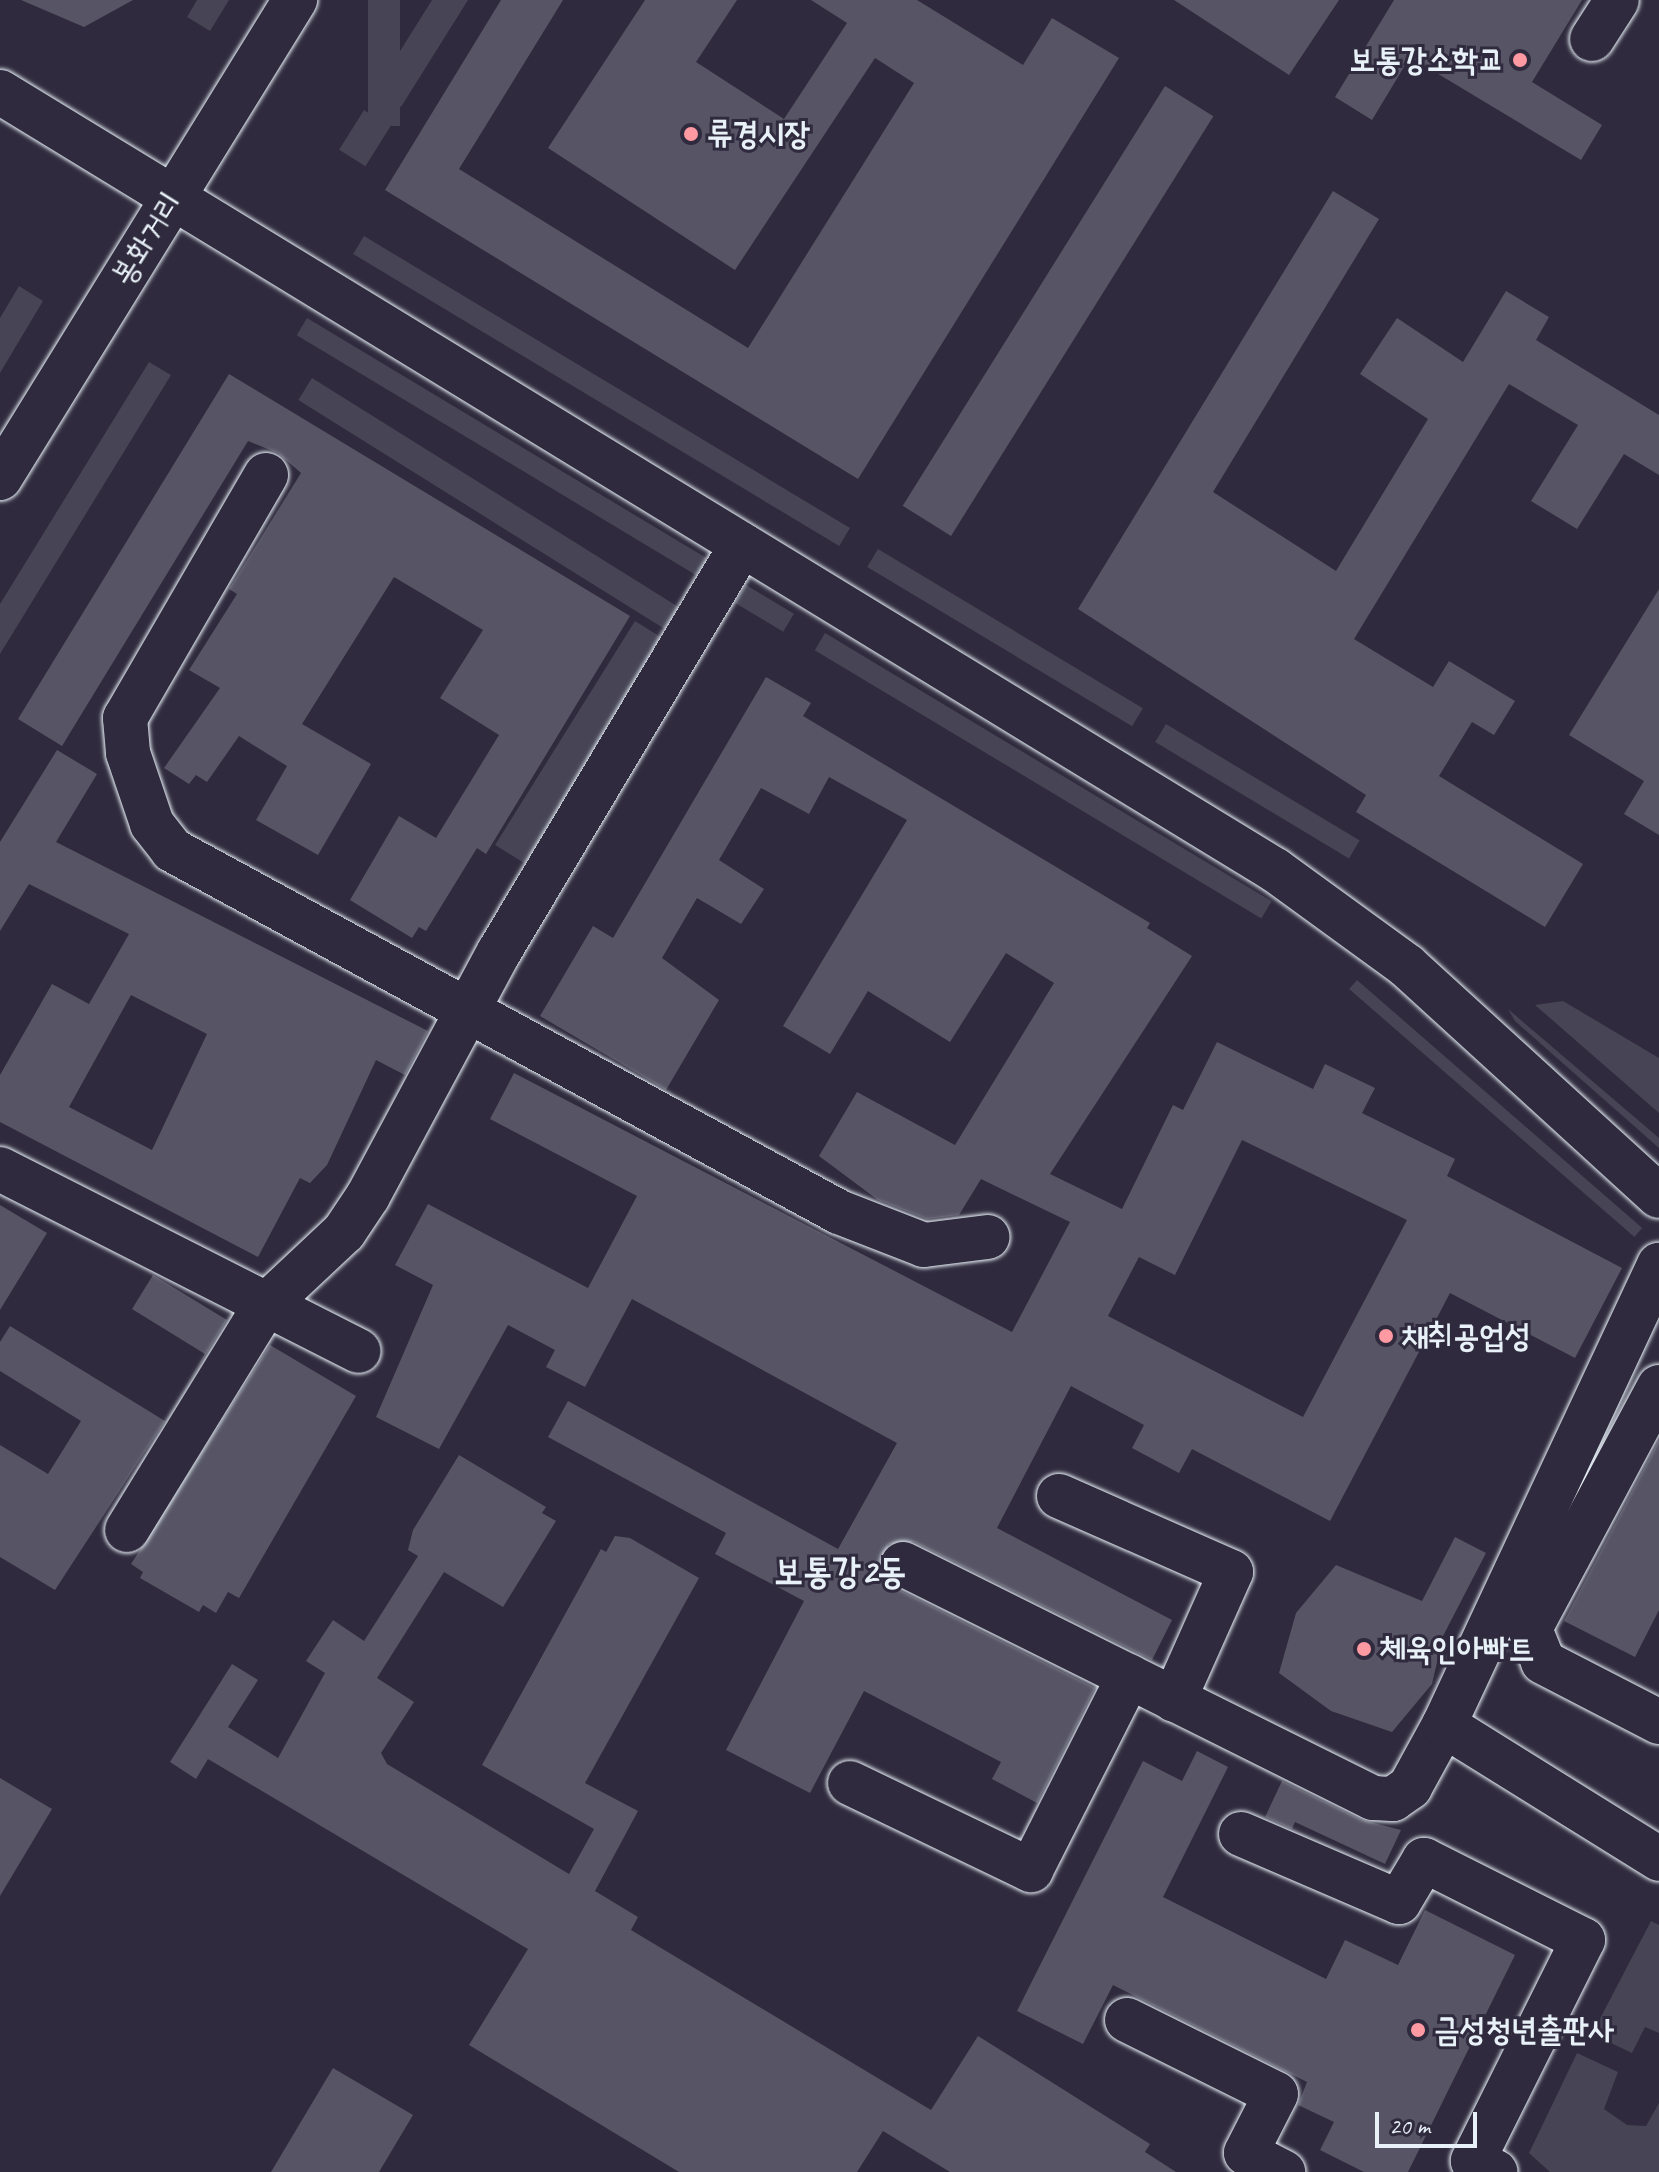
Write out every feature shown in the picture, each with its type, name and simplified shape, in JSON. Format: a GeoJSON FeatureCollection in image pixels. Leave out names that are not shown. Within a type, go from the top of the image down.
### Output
{"type":"FeatureCollection","features":[{"type":"Feature","properties":{"kind":"street","name":"봉화거리"},"geometry":{"type":"LineString","coordinates":[[0,478],[295,0]]}},
{"type":"Feature","properties":{"kind":"street"},"geometry":{"type":"LineString","coordinates":[[1592,39],[1617,0]]}},
{"type":"Feature","properties":{"kind":"street"},"geometry":{"type":"LineString","coordinates":[[0,92],[742,545],[1358,927],[1659,1196]]}},
{"type":"Feature","properties":{"kind":"street"},"geometry":{"type":"LineString","coordinates":[[266,475],[125,718],[152,824],[172,850],[466,1013],[839,1212],[924,1245],[987,1237]]}},
{"type":"Feature","properties":{"kind":"street"},"geometry":{"type":"LineString","coordinates":[[127,1530],[264,1307],[344,1232],[466,1013],[742,545]]}},
{"type":"Feature","properties":{"kind":"street"},"geometry":{"type":"LineString","coordinates":[[0,1169],[264,1307],[358,1351]]}},
{"type":"Feature","properties":{"kind":"street"},"geometry":{"type":"LineString","coordinates":[[903,1564],[1373,1798],[1393,1799],[1410,1787],[1444,1725],[1659,1265]]}},
{"type":"Feature","properties":{"kind":"street"},"geometry":{"type":"LineString","coordinates":[[1659,1387],[1530,1629],[1543,1662],[1659,1722]]}},
{"type":"Feature","properties":{"kind":"street"},"geometry":{"type":"LineString","coordinates":[[1059,1496],[1231,1572],[1174,1700]]}},
{"type":"Feature","properties":{"kind":"street"},"geometry":{"type":"LineString","coordinates":[[850,1783],[1031,1870],[1129,1676]]}},
{"type":"Feature","properties":{"kind":"street"},"geometry":{"type":"LineString","coordinates":[[1444,1725],[1659,1859]]}},
{"type":"Feature","properties":{"kind":"street"},"geometry":{"type":"LineString","coordinates":[[1241,1834],[1399,1902],[1424,1860],[1583,1940],[1479,2168]]}},
{"type":"Feature","properties":{"kind":"street"},"geometry":{"type":"LineString","coordinates":[[1127,2020],[1276,2094],[1246,2153],[1283,2172]]}},
{"type":"Feature","properties":{"kind":"shaded area"},"geometry":{"type":"Polygon","coordinates":[[[197,0],[229,0],[210,31],[187,17],[197,0]]]}},
{"type":"Feature","properties":{"kind":"shaded area"},"geometry":{"type":"Polygon","coordinates":[[[368,0],[400,0],[400,126],[368,126],[368,0]]]}},
{"type":"Feature","properties":{"kind":"shaded area"},"geometry":{"type":"Polygon","coordinates":[[[432,0],[468,0],[401,107],[375,91],[432,0]]]}},
{"type":"Feature","properties":{"kind":"shaded area"},"geometry":{"type":"Polygon","coordinates":[[[364,110],[390,126],[365,166],[339,150],[364,110]]]}},
{"type":"Feature","properties":{"kind":"shaded area"},"geometry":{"type":"Polygon","coordinates":[[[364,236],[850,528],[839,546],[353,254],[364,236]]]}},
{"type":"Feature","properties":{"kind":"shaded area"},"geometry":{"type":"Polygon","coordinates":[[[19,286],[43,301],[0,373],[0,318],[19,286]]]}},
{"type":"Feature","properties":{"kind":"shaded area"},"geometry":{"type":"Polygon","coordinates":[[[307,318],[710,560],[700,577],[297,335],[307,318]]]}},
{"type":"Feature","properties":{"kind":"shaded area"},"geometry":{"type":"Polygon","coordinates":[[[149,362],[171,375],[0,654],[0,604],[149,362]]]}},
{"type":"Feature","properties":{"kind":"shaded area"},"geometry":{"type":"Polygon","coordinates":[[[312,378],[681,609],[667,631],[298,400],[312,378]]]}},
{"type":"Feature","properties":{"kind":"shaded area"},"geometry":{"type":"Polygon","coordinates":[[[878,549],[1143,708],[1132,726],[867,567],[878,549]]]}},
{"type":"Feature","properties":{"kind":"shaded area"},"geometry":{"type":"Polygon","coordinates":[[[746,585],[794,614],[783,632],[735,603],[746,585]]]}},
{"type":"Feature","properties":{"kind":"shaded area"},"geometry":{"type":"Polygon","coordinates":[[[635,621],[666,640],[526,864],[495,845],[635,621]]]}},
{"type":"Feature","properties":{"kind":"shaded area"},"geometry":{"type":"Polygon","coordinates":[[[825,633],[1272,901],[1261,918],[815,650],[825,633]]]}},
{"type":"Feature","properties":{"kind":"shaded area"},"geometry":{"type":"Polygon","coordinates":[[[1166,724],[1360,840],[1349,858],[1155,742],[1166,724]]]}},
{"type":"Feature","properties":{"kind":"shaded area"},"geometry":{"type":"Polygon","coordinates":[[[1357,980],[1642,1228],[1634,1237],[1349,989],[1357,980]]]}},
{"type":"Feature","properties":{"kind":"shaded area"},"geometry":{"type":"Polygon","coordinates":[[[1563,1001],[1659,1058],[1659,1113],[1535,1005],[1563,1001]]]}},
{"type":"Feature","properties":{"kind":"shaded area"},"geometry":{"type":"Polygon","coordinates":[[[1508,1009],[1659,1138],[1659,1148],[1515,1021],[1508,1009]]]}},
{"type":"Feature","properties":{"kind":"shaded area"},"geometry":{"type":"Polygon","coordinates":[[[1651,1921],[1659,1925],[1659,2033],[1645,2027],[1632,2053],[1592,2034],[1651,1921]]]}},
{"type":"Feature","properties":{"kind":"shaded area"},"geometry":{"type":"Polygon","coordinates":[[[1577,2053],[1618,2072],[1604,2109],[1627,2125],[1646,2126],[1659,2103],[1659,2172],[1550,2172],[1529,2153],[1577,2053]]]}},
{"type":"Feature","properties":{"kind":"building"},"geometry":{"type":"Polygon","coordinates":[[[21,0],[133,0],[84,27],[21,0]]]}},
{"type":"Feature","properties":{"kind":"building"},"geometry":{"type":"Polygon","coordinates":[[[501,0],[563,0],[459,169],[748,348],[914,83],[875,58],[735,270],[548,148],[645,0],[737,0],[696,62],[784,119],[847,23],[811,0],[917,0],[1023,65],[1052,18],[1119,58],[858,479],[385,190],[501,0]]]}},
{"type":"Feature","properties":{"kind":"building"},"geometry":{"type":"Polygon","coordinates":[[[1174,0],[1339,0],[1289,75],[1174,0]]]}},
{"type":"Feature","properties":{"kind":"building"},"geometry":{"type":"Polygon","coordinates":[[[1394,0],[1582,0],[1532,82],[1602,125],[1581,160],[1410,57],[1372,120],[1335,97],[1394,0]]]}},
{"type":"Feature","properties":{"kind":"building"},"geometry":{"type":"Polygon","coordinates":[[[1165,86],[1213,116],[951,536],[903,506],[1165,86]]]}},
{"type":"Feature","properties":{"kind":"building"},"geometry":{"type":"Polygon","coordinates":[[[1333,191],[1379,219],[1213,492],[1336,571],[1428,419],[1360,374],[1397,318],[1463,362],[1506,291],[1549,317],[1536,340],[1659,415],[1659,475],[1624,454],[1577,529],[1531,501],[1578,425],[1509,384],[1354,639],[1433,687],[1449,661],[1515,701],[1494,735],[1472,722],[1439,776],[1583,864],[1545,927],[1356,812],[1366,795],[1078,609],[1333,191]]]}},
{"type":"Feature","properties":{"kind":"building"},"geometry":{"type":"Polygon","coordinates":[[[229,374],[630,616],[486,854],[477,848],[426,931],[419,927],[412,938],[350,900],[399,816],[436,838],[499,735],[440,698],[483,630],[394,577],[302,724],[371,764],[318,855],[256,820],[287,766],[239,736],[207,782],[196,775],[189,784],[164,768],[220,688],[189,670],[237,594],[229,589],[301,473],[278,453],[248,441],[62,746],[18,719],[229,374]]]}},
{"type":"Feature","properties":{"kind":"building"},"geometry":{"type":"Polygon","coordinates":[[[1659,589],[1659,835],[1624,814],[1644,781],[1569,735],[1659,589]]]}},
{"type":"Feature","properties":{"kind":"building"},"geometry":{"type":"Polygon","coordinates":[[[766,677],[811,703],[803,716],[1150,923],[1147,928],[1192,956],[1050,1174],[1122,1209],[1173,1105],[1183,1110],[1217,1042],[1313,1089],[1325,1064],[1375,1088],[1362,1113],[1455,1159],[1447,1176],[1622,1268],[1575,1358],[1450,1293],[1330,1521],[1192,1449],[1179,1473],[1132,1448],[1144,1425],[1071,1386],[997,1528],[1172,1620],[1152,1660],[914,1542],[889,1544],[878,1565],[891,1586],[1095,1688],[1037,1803],[992,1779],[1001,1762],[864,1691],[810,1793],[726,1750],[804,1601],[715,1554],[726,1533],[548,1437],[568,1401],[838,1549],[897,1443],[632,1299],[585,1387],[546,1367],[555,1350],[508,1325],[439,1449],[376,1417],[433,1285],[395,1265],[428,1204],[588,1288],[637,1196],[490,1119],[514,1073],[1012,1332],[1070,1222],[981,1179],[959,1215],[927,1219],[878,1200],[819,1156],[857,1092],[955,1145],[1054,983],[1006,953],[950,1042],[868,991],[830,1054],[783,1026],[907,820],[829,777],[809,814],[761,788],[719,860],[764,889],[741,924],[697,898],[662,958],[719,1000],[666,1090],[540,1016],[593,926],[613,938],[766,677]],[[1242,1140],[1175,1275],[1139,1257],[1108,1316],[1303,1417],[1407,1220],[1242,1140]]]}},
{"type":"Feature","properties":{"kind":"building"},"geometry":{"type":"Polygon","coordinates":[[[57,750],[97,774],[56,842],[428,1031],[405,1075],[376,1060],[327,1165],[310,1183],[300,1178],[258,1257],[0,1122],[0,1075],[52,984],[89,1004],[129,934],[29,884],[0,931],[0,842],[57,750]],[[131,995],[69,1107],[152,1150],[207,1034],[131,995]]]}},
{"type":"Feature","properties":{"kind":"building"},"geometry":{"type":"Polygon","coordinates":[[[0,1205],[47,1233],[0,1310],[0,1205]]]}},
{"type":"Feature","properties":{"kind":"building"},"geometry":{"type":"Polygon","coordinates":[[[153,1275],[227,1320],[184,1389],[205,1354],[132,1309],[153,1275]]]}},
{"type":"Feature","properties":{"kind":"building"},"geometry":{"type":"Polygon","coordinates":[[[10,1326],[165,1421],[55,1590],[0,1557],[0,1445],[48,1474],[81,1421],[0,1371],[0,1342],[10,1326]]]}},
{"type":"Feature","properties":{"kind":"building"},"geometry":{"type":"Polygon","coordinates":[[[270,1345],[356,1396],[239,1598],[228,1592],[216,1613],[203,1605],[199,1612],[140,1578],[143,1572],[131,1564],[270,1345]]]}},
{"type":"Feature","properties":{"kind":"building"},"geometry":{"type":"Polygon","coordinates":[[[1659,1440],[1659,1610],[1635,1657],[1564,1621],[1659,1440]]]}},
{"type":"Feature","properties":{"kind":"building"},"geometry":{"type":"Polygon","coordinates":[[[459,1455],[546,1507],[542,1513],[556,1521],[503,1607],[444,1572],[377,1678],[414,1702],[381,1753],[387,1764],[569,1874],[594,1829],[482,1765],[601,1549],[606,1552],[615,1536],[630,1538],[699,1578],[585,1783],[638,1811],[595,1891],[638,1917],[631,1930],[931,2110],[978,2036],[1150,2144],[1145,2152],[1176,2172],[950,2172],[883,2131],[857,2172],[679,2172],[469,2045],[528,1949],[208,1759],[196,1779],[170,1762],[232,1664],[258,1680],[228,1727],[278,1758],[325,1673],[306,1661],[333,1620],[364,1641],[418,1556],[408,1550],[413,1530],[459,1455]]]}},
{"type":"Feature","properties":{"kind":"building","name":"체육인아빠트"},"geometry":{"type":"Polygon","coordinates":[[[1455,1537],[1486,1553],[1443,1636],[1432,1684],[1392,1732],[1331,1711],[1279,1673],[1296,1613],[1336,1565],[1422,1601],[1455,1537]]]}},
{"type":"Feature","properties":{"kind":"building"},"geometry":{"type":"Polygon","coordinates":[[[1197,1751],[1228,1767],[1163,1897],[1326,1979],[1345,1940],[1398,1965],[1425,1910],[1515,1955],[1408,2172],[1364,2172],[1320,2150],[1334,2122],[1298,2105],[1307,2082],[1113,1985],[1083,2044],[1017,2011],[1143,1761],[1182,1781],[1197,1751]]]}},
{"type":"Feature","properties":{"kind":"building"},"geometry":{"type":"Polygon","coordinates":[[[0,1778],[52,1809],[0,1896],[0,1778]]]}},
{"type":"Feature","properties":{"kind":"building"},"geometry":{"type":"Polygon","coordinates":[[[1282,1781],[1362,1820],[1401,1830],[1385,1864],[1295,1822],[1292,1829],[1265,1817],[1282,1781]]]}},
{"type":"Feature","properties":{"kind":"building"},"geometry":{"type":"Polygon","coordinates":[[[333,2068],[413,2115],[379,2172],[271,2172],[333,2068]]]}},
{"type":"Feature","properties":{"kind":"place","name":"보통강소학교"},"geometry":{"type":"Point","coordinates":[1520,60]}},
{"type":"Feature","properties":{"kind":"place","name":"류경시장"},"geometry":{"type":"Point","coordinates":[691,134]}},
{"type":"Feature","properties":{"kind":"place","name":"채취공업성"},"geometry":{"type":"Point","coordinates":[1386,1336]}},
{"type":"Feature","properties":{"kind":"place","name":"체육인아빠트"},"geometry":{"type":"Point","coordinates":[1364,1649]}},
{"type":"Feature","properties":{"kind":"place","name":"금성청년출판사"},"geometry":{"type":"Point","coordinates":[1418,2030]}},
{"type":"Feature","properties":{"kind":"district","name":"보통강2동"},"geometry":{"type":"Point","coordinates":[840,1572]}}]}
